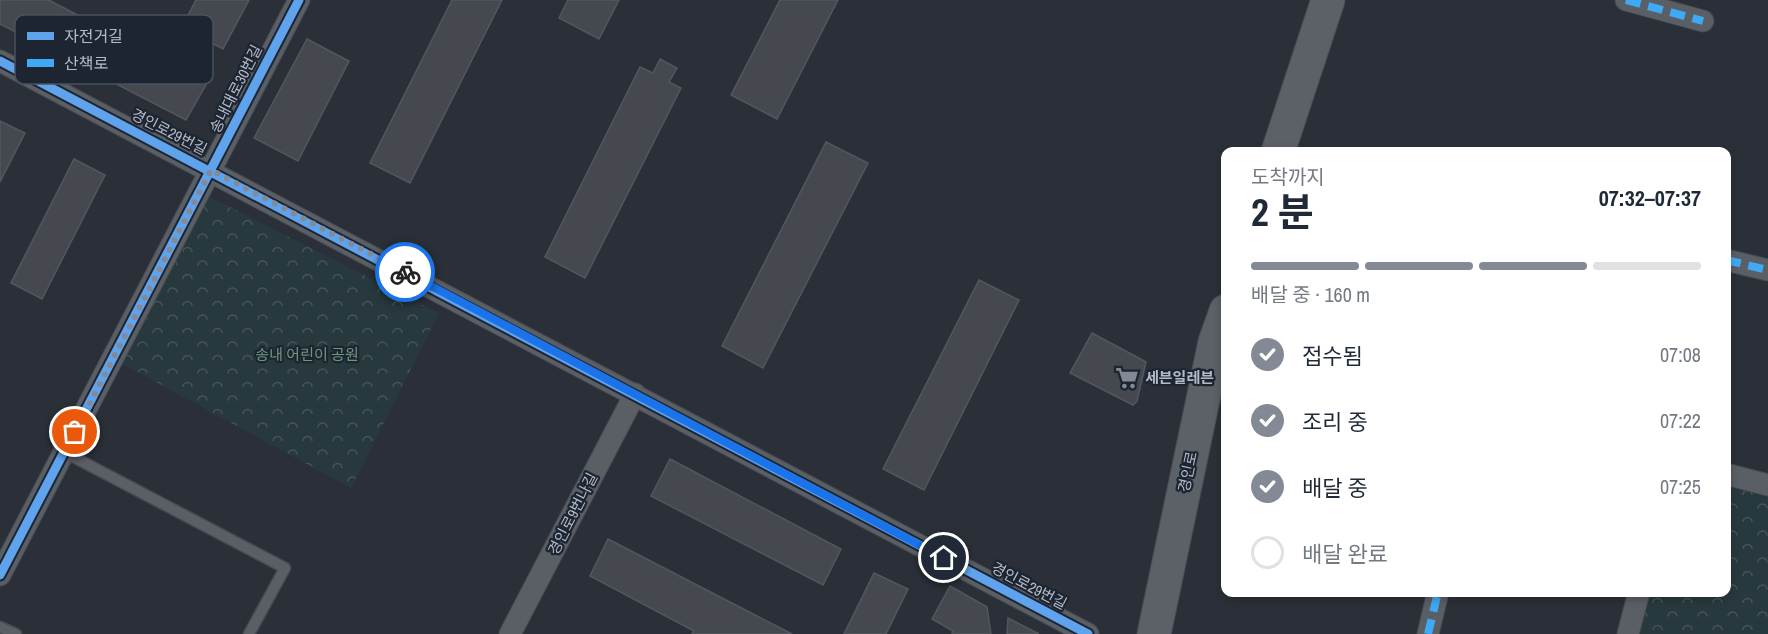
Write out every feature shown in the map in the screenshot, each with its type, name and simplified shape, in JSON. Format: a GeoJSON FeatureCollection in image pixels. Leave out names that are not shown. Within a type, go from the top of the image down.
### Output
{"type":"FeatureCollection","features":[{"type":"Feature","properties":{"kind":"main road"},"geometry":{"type":"LineString","coordinates":[[1280,147],[1328,0]]}},
{"type":"Feature","properties":{"kind":"main road","name":"경인로"},"geometry":{"type":"LineString","coordinates":[[1154,634],[1220,343]]}},
{"type":"Feature","properties":{"kind":"street","name":"송내대로30번길"},"geometry":{"type":"LineString","coordinates":[[0,575],[299,0]]}},
{"type":"Feature","properties":{"kind":"street"},"geometry":{"type":"LineString","coordinates":[[1626,0],[1703,21]]}},
{"type":"Feature","properties":{"kind":"street","name":"경인로29번길"},"geometry":{"type":"LineString","coordinates":[[0,61],[15,69]]}},
{"type":"Feature","properties":{"kind":"street","name":"경인로29번길"},"geometry":{"type":"LineString","coordinates":[[45,84],[635,393],[1088,634]]}},
{"type":"Feature","properties":{"kind":"street"},"geometry":{"type":"LineString","coordinates":[[1731,261],[1768,270]]}},
{"type":"Feature","properties":{"kind":"street","name":"경인로9번나길"},"geometry":{"type":"LineString","coordinates":[[510,634],[635,393]]}},
{"type":"Feature","properties":{"kind":"street"},"geometry":{"type":"LineString","coordinates":[[1731,475],[1768,485]]}},
{"type":"Feature","properties":{"kind":"street"},"geometry":{"type":"LineString","coordinates":[[1428,634],[1437,597]]}},
{"type":"Feature","properties":{"kind":"street"},"geometry":{"type":"LineString","coordinates":[[1628,634],[1638,597]]}},
{"type":"Feature","properties":{"kind":"lane"},"geometry":{"type":"LineString","coordinates":[[64,452],[285,568],[249,634]]}},
{"type":"Feature","properties":{"kind":"lane"},"geometry":{"type":"LineString","coordinates":[[0,627],[16,634]]}},
{"type":"Feature","properties":{"kind":"green space","name":"송내 어린이 공원"},"geometry":{"type":"Polygon","coordinates":[[[206,195],[439,313],[351,488],[119,362],[206,195]]]}},
{"type":"Feature","properties":{"kind":"green space"},"geometry":{"type":"Polygon","coordinates":[[[1731,481],[1768,491],[1768,634],[1635,634],[1645,597],[1731,597],[1731,481]]]}},
{"type":"Feature","properties":{"kind":"building"},"geometry":{"type":"Polygon","coordinates":[[[0,0],[49,0],[78,15],[15,15],[15,32],[0,24],[0,0]]]}},
{"type":"Feature","properties":{"kind":"building"},"geometry":{"type":"Polygon","coordinates":[[[196,0],[249,0],[223,49],[213,44],[213,15],[188,15],[196,0]]]}},
{"type":"Feature","properties":{"kind":"building"},"geometry":{"type":"Polygon","coordinates":[[[452,0],[502,0],[410,183],[370,163],[452,0]]]}},
{"type":"Feature","properties":{"kind":"building"},"geometry":{"type":"Polygon","coordinates":[[[568,0],[619,0],[599,39],[559,18],[568,0]]]}},
{"type":"Feature","properties":{"kind":"building"},"geometry":{"type":"Polygon","coordinates":[[[780,0],[838,0],[777,119],[731,95],[780,0]]]}},
{"type":"Feature","properties":{"kind":"building"},"geometry":{"type":"Polygon","coordinates":[[[307,39],[349,61],[298,161],[254,138],[307,39]]]}},
{"type":"Feature","properties":{"kind":"building"},"geometry":{"type":"Polygon","coordinates":[[[660,59],[677,68],[669,82],[681,88],[585,278],[545,257],[640,67],[653,73],[660,59]]]}},
{"type":"Feature","properties":{"kind":"building"},"geometry":{"type":"Polygon","coordinates":[[[116,84],[206,84],[186,120],[116,84]]]}},
{"type":"Feature","properties":{"kind":"building"},"geometry":{"type":"Polygon","coordinates":[[[0,121],[25,133],[0,182],[0,121]]]}},
{"type":"Feature","properties":{"kind":"building"},"geometry":{"type":"Polygon","coordinates":[[[826,142],[868,163],[763,368],[722,346],[826,142]]]}},
{"type":"Feature","properties":{"kind":"building"},"geometry":{"type":"Polygon","coordinates":[[[74,159],[105,175],[42,299],[11,283],[74,159]]]}},
{"type":"Feature","properties":{"kind":"building"},"geometry":{"type":"Polygon","coordinates":[[[979,280],[1019,300],[924,490],[883,469],[979,280]]]}},
{"type":"Feature","properties":{"kind":"building"},"geometry":{"type":"Polygon","coordinates":[[[1092,333],[1146,362],[1137,401],[1133,405],[1070,373],[1092,333]]]}},
{"type":"Feature","properties":{"kind":"building"},"geometry":{"type":"Polygon","coordinates":[[[670,459],[841,549],[823,585],[651,496],[670,459]]]}},
{"type":"Feature","properties":{"kind":"building"},"geometry":{"type":"Polygon","coordinates":[[[608,539],[792,634],[692,634],[694,631],[590,576],[608,539]]]}},
{"type":"Feature","properties":{"kind":"building"},"geometry":{"type":"Polygon","coordinates":[[[874,573],[908,589],[886,634],[844,634],[874,573]]]}},
{"type":"Feature","properties":{"kind":"building"},"geometry":{"type":"Polygon","coordinates":[[[950,586],[987,607],[991,634],[952,634],[953,631],[932,619],[950,586]]]}},
{"type":"Feature","properties":{"kind":"building"},"geometry":{"type":"Polygon","coordinates":[[[1008,618],[1039,634],[1007,634],[1008,618]]]}},
{"type":"Feature","properties":{"kind":"marked path"},"geometry":{"type":"LineString","coordinates":[[1626,0],[1703,21]]}},
{"type":"Feature","properties":{"kind":"marked path"},"geometry":{"type":"LineString","coordinates":[[1731,261],[1768,270]]}},
{"type":"Feature","properties":{"kind":"marked path"},"geometry":{"type":"LineString","coordinates":[[1428,634],[1437,597]]}},
{"type":"Feature","properties":{"kind":"cycle path"},"geometry":{"type":"LineString","coordinates":[[0,575],[299,0]]}},
{"type":"Feature","properties":{"kind":"cycle path"},"geometry":{"type":"LineString","coordinates":[[0,61],[15,69]]}},
{"type":"Feature","properties":{"kind":"cycle path"},"geometry":{"type":"LineString","coordinates":[[44,84],[1088,634]]}},
{"type":"Feature","properties":{"kind":"way so far"},"geometry":{"type":"LineString","coordinates":[[75,432],[211,170],[405,272]]}},
{"type":"Feature","properties":{"kind":"place","name":"세븐일레븐"},"geometry":{"type":"Point","coordinates":[1127,378]}},
{"type":"Feature","properties":{"kind":"route"},"geometry":{"type":"LineString","coordinates":[[405,272],[944,558]]}}]}
